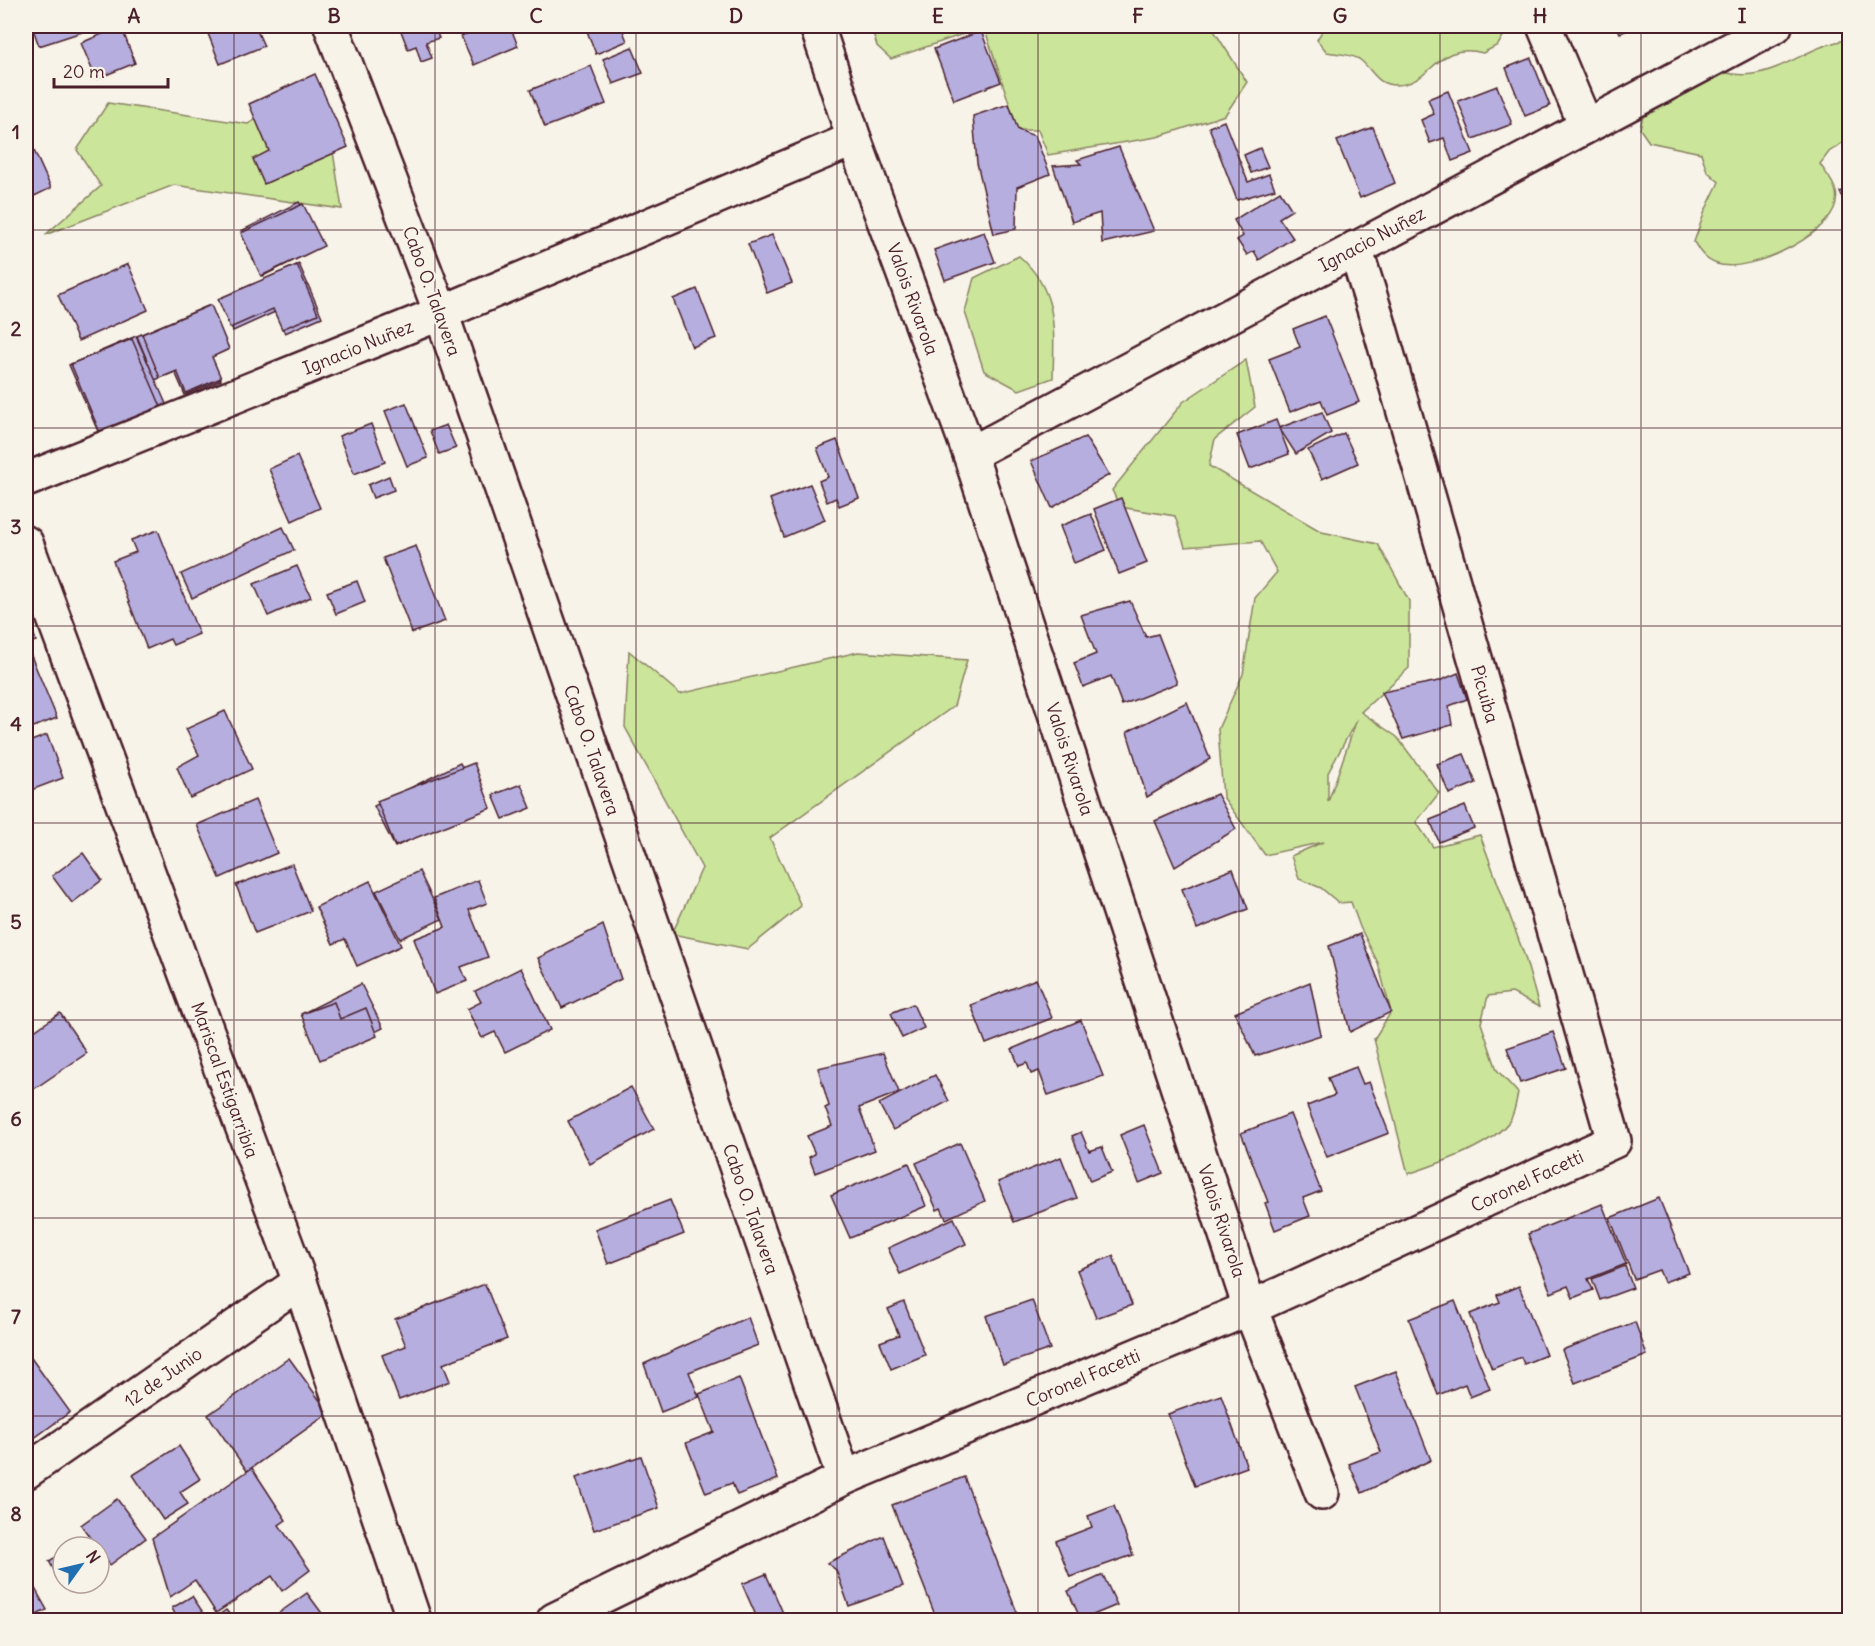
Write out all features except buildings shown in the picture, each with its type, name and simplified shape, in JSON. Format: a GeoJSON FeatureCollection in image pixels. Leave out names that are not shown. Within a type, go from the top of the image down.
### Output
{"type":"FeatureCollection","features":[{"type":"Feature","properties":{"kind":"street","name":"Cabo O. Talavera"},"geometry":{"type":"LineString","coordinates":[[331,26],[441,313],[844,1478]]}},
{"type":"Feature","properties":{"kind":"street","name":"Valois Rivarola"},"geometry":{"type":"LineString","coordinates":[[817,26],[854,139],[970,454],[1250,1308],[1322,1493]]}},
{"type":"Feature","properties":{"kind":"street"},"geometry":{"type":"LineString","coordinates":[[1544,26],[1586,126]]}},
{"type":"Feature","properties":{"kind":"street","name":"Ignacio Nuñez"},"geometry":{"type":"LineString","coordinates":[[970,454],[1775,26]]}},
{"type":"Feature","properties":{"kind":"street","name":"Ignacio Nuñez"},"geometry":{"type":"LineString","coordinates":[[26,480],[441,313],[854,139]]}},
{"type":"Feature","properties":{"kind":"street","name":"Picuiba"},"geometry":{"type":"LineString","coordinates":[[1354,248],[1377,318],[1614,1141]]}},
{"type":"Feature","properties":{"kind":"street","name":"Mariscal Estigarribia"},"geometry":{"type":"LineString","coordinates":[[26,543],[300,1282],[414,1620]]}},
{"type":"Feature","properties":{"kind":"street","name":"Coronel Facetti"},"geometry":{"type":"LineString","coordinates":[[554,1620],[844,1478],[1250,1308],[1614,1141]]}},
{"type":"Feature","properties":{"kind":"street","name":"12 de Junio"},"geometry":{"type":"LineString","coordinates":[[26,1472],[300,1282]]}},
{"type":"Feature","properties":{"kind":"green space"},"geometry":{"type":"Polygon","coordinates":[[[871,26],[1211,26],[1247,82],[1225,115],[1157,137],[1048,155],[1038,130],[1018,130],[984,27],[891,59],[877,46],[871,26]]]}},
{"type":"Feature","properties":{"kind":"green space"},"geometry":{"type":"Polygon","coordinates":[[[1325,26],[1509,26],[1498,45],[1483,53],[1467,51],[1454,53],[1444,57],[1418,78],[1396,85],[1383,82],[1356,57],[1327,52],[1317,40],[1325,26]]]}},
{"type":"Feature","properties":{"kind":"green space"},"geometry":{"type":"Polygon","coordinates":[[[1849,40],[1849,138],[1829,152],[1820,164],[1835,188],[1835,207],[1826,221],[1810,235],[1792,247],[1771,256],[1731,266],[1709,260],[1694,242],[1719,182],[1707,171],[1701,153],[1649,142],[1640,129],[1644,111],[1697,66],[1732,74],[1753,74],[1777,67],[1824,46],[1849,40]]]}},
{"type":"Feature","properties":{"kind":"green space"},"geometry":{"type":"Polygon","coordinates":[[[108,103],[248,124],[285,103],[331,139],[342,209],[174,185],[45,235],[101,186],[77,150],[108,103]]]}},
{"type":"Feature","properties":{"kind":"green space"},"geometry":{"type":"Polygon","coordinates":[[[1019,256],[1032,269],[1048,297],[1054,344],[1053,378],[1019,390],[984,371],[965,312],[974,278],[1019,256]]]}},
{"type":"Feature","properties":{"kind":"green space"},"geometry":{"type":"Polygon","coordinates":[[[1246,360],[1255,407],[1215,439],[1209,466],[1322,532],[1378,544],[1409,601],[1409,668],[1361,712],[1397,737],[1439,793],[1416,822],[1433,847],[1480,835],[1525,957],[1539,1007],[1512,993],[1488,996],[1481,1023],[1497,1070],[1518,1093],[1512,1117],[1502,1129],[1478,1146],[1408,1174],[1374,1039],[1391,1012],[1378,963],[1360,927],[1351,902],[1339,903],[1321,888],[1299,879],[1291,856],[1323,842],[1265,855],[1223,797],[1218,729],[1243,674],[1255,598],[1277,572],[1260,541],[1185,547],[1175,516],[1120,507],[1112,490],[1183,402],[1246,360]],[[1357,719],[1328,773],[1328,802],[1357,719]]]}},
{"type":"Feature","properties":{"kind":"green space"},"geometry":{"type":"Polygon","coordinates":[[[629,651],[680,694],[858,652],[967,660],[954,706],[770,838],[801,906],[748,949],[672,934],[702,868],[625,727],[629,651]]]}}]}
